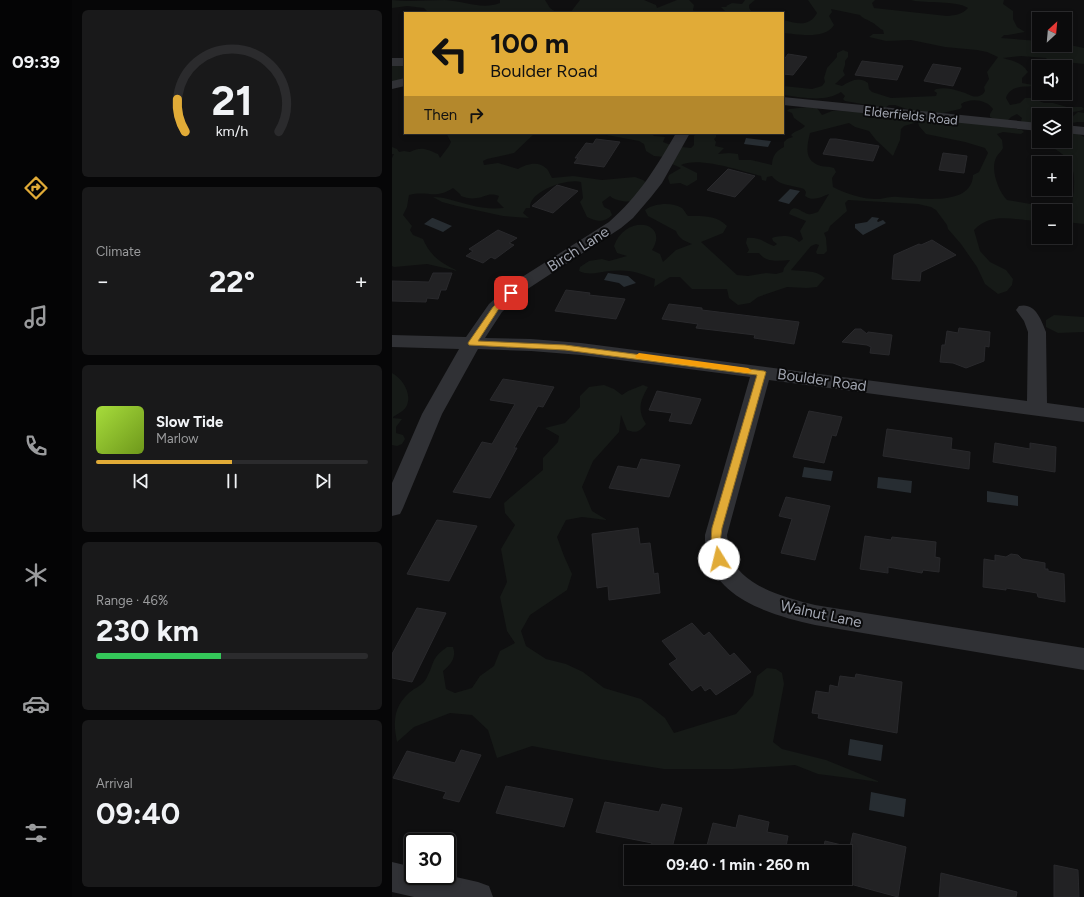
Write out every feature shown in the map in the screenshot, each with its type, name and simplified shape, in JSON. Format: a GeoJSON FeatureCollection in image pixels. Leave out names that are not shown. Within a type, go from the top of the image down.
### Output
{"type":"FeatureCollection","features":[{"type":"Feature","properties":{"kind":"street"},"geometry":{"type":"LineString","coordinates":[[392,62],[404,62]]}},
{"type":"Feature","properties":{"kind":"street"},"geometry":{"type":"LineString","coordinates":[[392,85],[404,82]]}},
{"type":"Feature","properties":{"kind":"street","name":"Elderfields Road"},"geometry":{"type":"LineString","coordinates":[[784,101],[1032,126]]}},
{"type":"Feature","properties":{"kind":"street"},"geometry":{"type":"LineString","coordinates":[[1072,130],[1084,131]]}},
{"type":"Feature","properties":{"kind":"street","name":"Birch Lane"},"geometry":{"type":"LineString","coordinates":[[392,508],[432,414],[487,319],[504,299],[517,288],[615,225],[632,210],[642,200],[658,176],[682,134]]}},
{"type":"Feature","properties":{"kind":"street"},"geometry":{"type":"LineString","coordinates":[[1025,310],[1033,321],[1037,332],[1038,409]]}},
{"type":"Feature","properties":{"kind":"street","name":"Boulder Road"},"geometry":{"type":"LineString","coordinates":[[392,341],[565,347],[1084,415]]}},
{"type":"Feature","properties":{"kind":"street","name":"Walnut Lane"},"geometry":{"type":"LineString","coordinates":[[762,372],[716,535],[716,549],[719,559],[726,571],[736,582],[748,592],[761,599],[793,610],[815,615],[1084,659]]}},
{"type":"Feature","properties":{"kind":"street"},"geometry":{"type":"LineString","coordinates":[[392,877],[478,897]]}},
{"type":"Feature","properties":{"kind":"shaded area"},"geometry":{"type":"Polygon","coordinates":[[[392,0],[445,0],[486,6],[500,3],[500,0],[545,0],[550,8],[556,12],[428,12],[424,8],[407,6],[392,8],[392,0]]]}},
{"type":"Feature","properties":{"kind":"shaded area"},"geometry":{"type":"Polygon","coordinates":[[[580,0],[644,0],[656,5],[657,8],[677,0],[689,0],[694,5],[693,10],[694,12],[571,12],[580,0]]]}},
{"type":"Feature","properties":{"kind":"shaded area"},"geometry":{"type":"Polygon","coordinates":[[[745,0],[755,0],[749,5],[749,8],[752,12],[726,12],[721,7],[727,7],[726,6],[732,3],[742,4],[745,0]]]}},
{"type":"Feature","properties":{"kind":"shaded area"},"geometry":{"type":"Polygon","coordinates":[[[808,0],[875,0],[872,3],[874,8],[947,16],[956,15],[968,8],[957,4],[911,0],[1004,0],[1003,4],[1013,11],[1013,19],[1017,27],[1025,32],[1004,35],[1001,38],[1032,40],[1032,52],[1072,52],[1072,45],[1084,48],[1084,64],[1072,63],[1072,60],[1048,60],[1046,58],[1021,56],[1003,58],[1014,61],[1026,69],[1028,72],[1022,78],[1022,83],[1032,85],[1032,86],[1020,87],[1011,90],[1006,98],[1010,105],[1020,103],[1025,98],[1032,98],[1032,100],[1044,103],[1053,103],[1067,107],[1082,107],[1084,109],[1072,112],[1072,108],[1032,108],[1032,124],[1025,124],[1021,121],[1022,118],[1017,114],[1008,120],[998,121],[990,117],[993,109],[990,106],[982,101],[973,100],[961,104],[962,107],[960,109],[934,115],[1007,127],[1022,130],[1024,132],[1021,134],[1003,132],[997,134],[1002,140],[1003,148],[994,163],[994,168],[998,186],[1007,200],[1032,204],[1032,220],[1005,218],[996,219],[981,224],[974,230],[980,251],[990,262],[1006,270],[1013,279],[1012,285],[1007,291],[998,294],[985,284],[977,267],[961,244],[948,229],[947,225],[936,210],[931,207],[918,204],[848,200],[845,203],[847,211],[830,226],[828,231],[824,233],[827,251],[824,254],[817,254],[816,252],[819,245],[816,244],[811,246],[791,270],[813,272],[821,275],[825,278],[817,287],[787,287],[758,297],[750,303],[738,305],[729,298],[727,289],[692,289],[680,277],[670,277],[654,287],[655,279],[633,272],[616,270],[590,273],[579,271],[580,267],[589,261],[602,259],[609,261],[627,256],[617,253],[614,246],[620,236],[628,229],[636,225],[644,225],[651,228],[655,233],[656,240],[652,250],[660,254],[663,262],[676,250],[692,244],[681,238],[676,231],[648,216],[645,210],[658,205],[669,204],[682,208],[688,216],[704,216],[714,218],[723,222],[727,226],[723,233],[701,242],[737,275],[748,276],[783,272],[790,260],[773,261],[765,258],[759,253],[747,253],[749,250],[746,243],[747,238],[758,239],[774,246],[777,244],[772,238],[779,236],[794,238],[799,242],[803,239],[800,231],[806,221],[789,214],[791,210],[795,208],[809,214],[818,212],[829,194],[811,199],[805,196],[806,192],[804,189],[778,182],[772,176],[767,177],[766,181],[762,180],[761,176],[720,165],[698,162],[681,165],[697,173],[697,180],[687,186],[680,183],[670,184],[668,178],[669,175],[681,168],[672,164],[665,157],[654,156],[646,151],[644,144],[639,141],[601,134],[652,134],[654,136],[665,137],[663,142],[673,146],[691,148],[694,145],[695,134],[716,134],[714,139],[716,142],[715,146],[724,148],[718,154],[738,154],[739,160],[751,160],[772,165],[774,156],[784,147],[784,142],[793,137],[791,135],[793,133],[805,126],[794,118],[792,113],[787,111],[789,109],[808,107],[817,108],[822,115],[832,111],[843,111],[903,115],[919,119],[928,116],[895,105],[889,105],[885,108],[845,101],[843,99],[845,96],[841,92],[820,98],[784,95],[784,86],[812,89],[822,86],[825,82],[824,78],[827,68],[837,57],[837,53],[843,50],[848,52],[848,57],[845,61],[843,71],[845,75],[835,84],[842,86],[848,82],[861,80],[868,83],[869,89],[872,92],[891,98],[936,96],[937,93],[934,91],[936,89],[943,88],[955,90],[975,97],[980,96],[985,91],[984,87],[989,79],[987,72],[998,57],[987,52],[977,50],[945,47],[911,40],[886,41],[869,37],[873,34],[884,34],[883,30],[860,15],[831,9],[832,12],[829,16],[834,25],[830,30],[824,33],[810,35],[784,33],[784,20],[797,23],[806,23],[810,21],[817,13],[808,0]],[[918,122],[904,126],[901,129],[900,140],[893,156],[869,131],[855,127],[849,123],[810,133],[807,148],[811,161],[815,164],[834,168],[836,172],[832,178],[833,187],[844,192],[868,199],[894,197],[931,199],[955,196],[964,192],[970,185],[973,175],[979,172],[988,153],[985,148],[965,142],[926,134],[919,126],[918,122]]]}},
{"type":"Feature","properties":{"kind":"shaded area"},"geometry":{"type":"Polygon","coordinates":[[[392,62],[404,62],[404,82],[392,85],[392,62]]]}},
{"type":"Feature","properties":{"kind":"shaded area"},"geometry":{"type":"Polygon","coordinates":[[[1078,112],[1084,113],[1084,122],[1072,124],[1072,117],[1078,112]]]}},
{"type":"Feature","properties":{"kind":"shaded area"},"geometry":{"type":"Polygon","coordinates":[[[1072,130],[1084,137],[1084,224],[1072,223],[1074,176],[1072,156],[1065,156],[1054,148],[1072,148],[1072,130]]]}},
{"type":"Feature","properties":{"kind":"shaded area"},"geometry":{"type":"Polygon","coordinates":[[[447,134],[534,134],[514,153],[487,159],[483,161],[484,165],[498,163],[518,169],[529,164],[540,164],[547,169],[552,178],[573,176],[602,180],[635,177],[643,180],[649,185],[635,200],[627,202],[614,199],[610,196],[602,202],[604,207],[610,210],[612,215],[609,218],[600,221],[587,217],[580,202],[583,198],[581,182],[575,181],[558,184],[542,191],[531,202],[530,208],[526,208],[523,213],[529,218],[503,216],[457,206],[442,202],[433,197],[482,208],[504,208],[497,201],[499,196],[495,195],[469,198],[461,196],[453,188],[447,192],[436,194],[421,193],[409,195],[407,207],[403,215],[412,226],[410,230],[413,235],[423,239],[429,250],[437,259],[458,271],[427,264],[394,267],[392,266],[392,158],[394,154],[392,154],[392,147],[397,149],[399,152],[410,152],[417,149],[427,150],[438,154],[440,158],[451,142],[447,134]]]}},
{"type":"Feature","properties":{"kind":"shaded area"},"geometry":{"type":"Polygon","coordinates":[[[746,138],[771,141],[768,147],[744,144],[746,138]]]}},
{"type":"Feature","properties":{"kind":"shaded area"},"geometry":{"type":"Polygon","coordinates":[[[790,189],[800,191],[789,204],[778,201],[790,189]]]}},
{"type":"Feature","properties":{"kind":"shaded area"},"geometry":{"type":"Polygon","coordinates":[[[872,217],[879,218],[877,221],[878,222],[883,220],[886,223],[863,235],[855,228],[855,224],[867,222],[872,217]]]}},
{"type":"Feature","properties":{"kind":"shaded area"},"geometry":{"type":"Polygon","coordinates":[[[432,218],[452,226],[443,232],[424,224],[432,218]]]}},
{"type":"Feature","properties":{"kind":"shaded area"},"geometry":{"type":"Polygon","coordinates":[[[608,273],[628,276],[636,283],[624,287],[619,283],[604,280],[608,273]]]}},
{"type":"Feature","properties":{"kind":"shaded area"},"geometry":{"type":"Polygon","coordinates":[[[1054,315],[1084,317],[1084,332],[1058,333],[1046,327],[1046,320],[1054,315]]]}},
{"type":"Feature","properties":{"kind":"shaded area"},"geometry":{"type":"Polygon","coordinates":[[[392,373],[400,379],[408,393],[408,402],[405,409],[393,417],[402,419],[396,427],[396,433],[403,435],[405,439],[402,444],[397,446],[392,445],[392,373]]]}},
{"type":"Feature","properties":{"kind":"shaded area"},"geometry":{"type":"Polygon","coordinates":[[[604,385],[614,389],[622,395],[643,385],[648,387],[641,401],[641,414],[646,424],[638,431],[633,432],[627,430],[621,415],[619,432],[593,461],[582,487],[592,511],[607,520],[582,517],[566,520],[557,537],[572,574],[567,590],[530,615],[521,631],[526,646],[546,659],[566,664],[583,672],[604,688],[641,699],[665,718],[674,733],[736,714],[753,695],[757,676],[767,668],[776,669],[782,673],[784,684],[773,742],[782,749],[826,760],[880,782],[818,774],[795,765],[733,769],[664,769],[532,746],[497,758],[488,730],[472,715],[450,713],[414,727],[397,742],[395,726],[396,712],[408,694],[421,685],[425,680],[435,658],[442,651],[447,647],[453,647],[453,658],[450,664],[443,671],[446,689],[455,693],[472,688],[480,676],[494,666],[500,651],[515,643],[507,631],[500,597],[507,582],[501,549],[515,525],[505,513],[504,503],[543,470],[543,458],[558,442],[559,436],[545,428],[565,423],[580,407],[580,396],[589,387],[604,385]]]}},
{"type":"Feature","properties":{"kind":"shaded area"},"geometry":{"type":"Polygon","coordinates":[[[804,467],[833,471],[831,481],[802,477],[804,467]]]}},
{"type":"Feature","properties":{"kind":"shaded area"},"geometry":{"type":"Polygon","coordinates":[[[878,477],[912,481],[911,493],[877,488],[878,477]]]}},
{"type":"Feature","properties":{"kind":"shaded area"},"geometry":{"type":"Polygon","coordinates":[[[987,491],[1018,496],[1018,506],[987,502],[987,491]]]}},
{"type":"Feature","properties":{"kind":"shaded area"},"geometry":{"type":"Polygon","coordinates":[[[850,739],[883,745],[881,761],[848,755],[850,739]]]}},
{"type":"Feature","properties":{"kind":"shaded area"},"geometry":{"type":"Polygon","coordinates":[[[871,792],[906,799],[904,817],[869,810],[871,792]]]}},
{"type":"Feature","properties":{"kind":"building"},"geometry":{"type":"Polygon","coordinates":[[[788,54],[807,57],[793,75],[784,74],[784,60],[788,54]]]}},
{"type":"Feature","properties":{"kind":"building"},"geometry":{"type":"Polygon","coordinates":[[[862,61],[903,66],[897,80],[855,75],[862,61]]]}},
{"type":"Feature","properties":{"kind":"building"},"geometry":{"type":"Polygon","coordinates":[[[933,64],[961,68],[953,86],[924,81],[933,64]]]}},
{"type":"Feature","properties":{"kind":"building"},"geometry":{"type":"Polygon","coordinates":[[[596,139],[620,142],[604,167],[574,163],[578,158],[575,158],[586,143],[593,144],[596,139]]]}},
{"type":"Feature","properties":{"kind":"building"},"geometry":{"type":"Polygon","coordinates":[[[830,139],[879,146],[873,161],[823,154],[830,139]]]}},
{"type":"Feature","properties":{"kind":"building"},"geometry":{"type":"Polygon","coordinates":[[[943,153],[967,156],[964,173],[939,170],[943,153]]]}},
{"type":"Feature","properties":{"kind":"building"},"geometry":{"type":"Polygon","coordinates":[[[728,169],[755,176],[735,197],[707,190],[728,169]]]}},
{"type":"Feature","properties":{"kind":"building"},"geometry":{"type":"Polygon","coordinates":[[[557,185],[578,191],[553,213],[532,206],[557,185]]]}},
{"type":"Feature","properties":{"kind":"building"},"geometry":{"type":"Polygon","coordinates":[[[498,230],[517,238],[509,243],[514,245],[495,259],[491,257],[483,263],[466,256],[473,251],[469,249],[498,230]]]}},
{"type":"Feature","properties":{"kind":"building"},"geometry":{"type":"Polygon","coordinates":[[[932,240],[956,255],[921,272],[920,281],[892,279],[894,255],[932,240]]]}},
{"type":"Feature","properties":{"kind":"building"},"geometry":{"type":"Polygon","coordinates":[[[433,273],[452,273],[446,290],[441,290],[438,299],[427,298],[426,302],[392,301],[392,281],[429,282],[433,273]]]}},
{"type":"Feature","properties":{"kind":"building"},"geometry":{"type":"Polygon","coordinates":[[[566,290],[590,293],[589,295],[625,299],[616,319],[555,311],[566,290]]]}},
{"type":"Feature","properties":{"kind":"building"},"geometry":{"type":"Polygon","coordinates":[[[669,304],[702,308],[702,310],[799,322],[794,344],[754,338],[755,335],[696,328],[698,324],[662,319],[669,304]]]}},
{"type":"Feature","properties":{"kind":"building"},"geometry":{"type":"Polygon","coordinates":[[[959,328],[990,332],[989,347],[985,346],[984,361],[966,368],[953,363],[940,362],[942,345],[945,345],[947,331],[958,333],[959,328]]]}},
{"type":"Feature","properties":{"kind":"building"},"geometry":{"type":"Polygon","coordinates":[[[855,329],[861,329],[867,334],[868,332],[892,335],[889,355],[870,353],[871,347],[867,345],[842,342],[855,329]]]}},
{"type":"Feature","properties":{"kind":"building"},"geometry":{"type":"Polygon","coordinates":[[[503,379],[554,387],[543,407],[538,406],[514,448],[517,448],[490,498],[453,492],[482,442],[492,444],[515,404],[490,400],[503,379]]]}},
{"type":"Feature","properties":{"kind":"building"},"geometry":{"type":"Polygon","coordinates":[[[657,391],[701,399],[691,424],[669,421],[672,413],[649,410],[657,391]]]}},
{"type":"Feature","properties":{"kind":"building"},"geometry":{"type":"Polygon","coordinates":[[[809,411],[842,417],[836,436],[832,435],[824,463],[793,457],[809,411]]]}},
{"type":"Feature","properties":{"kind":"building"},"geometry":{"type":"Polygon","coordinates":[[[887,429],[952,438],[951,449],[970,452],[969,469],[883,456],[887,429]]]}},
{"type":"Feature","properties":{"kind":"building"},"geometry":{"type":"Polygon","coordinates":[[[995,443],[1030,449],[1030,443],[1056,447],[1055,472],[993,462],[995,443]]]}},
{"type":"Feature","properties":{"kind":"building"},"geometry":{"type":"Polygon","coordinates":[[[641,459],[680,465],[669,497],[609,488],[618,466],[637,469],[641,459]]]}},
{"type":"Feature","properties":{"kind":"building"},"geometry":{"type":"Polygon","coordinates":[[[786,497],[830,506],[815,560],[781,553],[792,519],[779,516],[786,497]]]}},
{"type":"Feature","properties":{"kind":"building"},"geometry":{"type":"Polygon","coordinates":[[[437,520],[477,526],[449,581],[407,574],[437,520]]]}},
{"type":"Feature","properties":{"kind":"building"},"geometry":{"type":"Polygon","coordinates":[[[638,528],[640,544],[650,543],[654,574],[658,573],[660,593],[609,600],[608,586],[597,588],[592,534],[638,528]]]}},
{"type":"Feature","properties":{"kind":"building"},"geometry":{"type":"Polygon","coordinates":[[[865,536],[891,540],[892,537],[936,542],[935,557],[940,558],[939,572],[923,570],[922,573],[888,567],[888,573],[860,569],[865,536]]]}},
{"type":"Feature","properties":{"kind":"building"},"geometry":{"type":"Polygon","coordinates":[[[1011,554],[1018,555],[1022,559],[1045,563],[1045,569],[1048,569],[1048,571],[1064,574],[1065,602],[1038,597],[1037,593],[1006,588],[1006,590],[983,587],[984,559],[995,561],[995,555],[1006,557],[1011,554]]]}},
{"type":"Feature","properties":{"kind":"building"},"geometry":{"type":"Polygon","coordinates":[[[417,608],[446,613],[412,682],[392,678],[392,654],[417,608]]]}},
{"type":"Feature","properties":{"kind":"building"},"geometry":{"type":"Polygon","coordinates":[[[692,623],[704,636],[709,632],[730,656],[734,653],[751,672],[716,695],[710,688],[705,691],[701,685],[692,691],[669,664],[677,659],[662,641],[692,623]]]}},
{"type":"Feature","properties":{"kind":"building"},"geometry":{"type":"Polygon","coordinates":[[[856,674],[902,682],[897,733],[818,718],[819,714],[812,713],[816,691],[829,693],[830,685],[838,687],[840,676],[855,678],[856,674]]]}},
{"type":"Feature","properties":{"kind":"building"},"geometry":{"type":"Polygon","coordinates":[[[461,750],[481,755],[459,802],[443,798],[446,792],[393,778],[407,751],[455,763],[461,750]]]}},
{"type":"Feature","properties":{"kind":"building"},"geometry":{"type":"Polygon","coordinates":[[[506,786],[573,799],[564,827],[496,813],[506,786]]]}},
{"type":"Feature","properties":{"kind":"building"},"geometry":{"type":"Polygon","coordinates":[[[605,802],[659,812],[662,804],[682,808],[673,845],[651,845],[652,843],[596,832],[605,802]]]}},
{"type":"Feature","properties":{"kind":"building"},"geometry":{"type":"Polygon","coordinates":[[[739,815],[769,822],[767,832],[788,836],[786,845],[707,845],[713,823],[736,828],[739,815]]]}},
{"type":"Feature","properties":{"kind":"building"},"geometry":{"type":"Polygon","coordinates":[[[853,833],[906,847],[898,897],[852,885],[852,845],[850,845],[853,833]]]}},
{"type":"Feature","properties":{"kind":"building"},"geometry":{"type":"Polygon","coordinates":[[[825,841],[842,845],[824,845],[825,841]]]}},
{"type":"Feature","properties":{"kind":"building"},"geometry":{"type":"Polygon","coordinates":[[[1054,865],[1078,870],[1079,897],[1054,897],[1054,865]]]}},
{"type":"Feature","properties":{"kind":"building"},"geometry":{"type":"Polygon","coordinates":[[[941,873],[1017,892],[1016,897],[939,897],[941,873]]]}},
{"type":"Feature","properties":{"kind":"slow traffic"},"geometry":{"type":"LineString","coordinates":[[639,356],[748,371]]}},
{"type":"Feature","properties":{"kind":"route"},"geometry":{"type":"LineString","coordinates":[[511,293],[495,308],[472,343],[565,347],[762,372],[717,528],[716,549],[719,559]]}}]}
